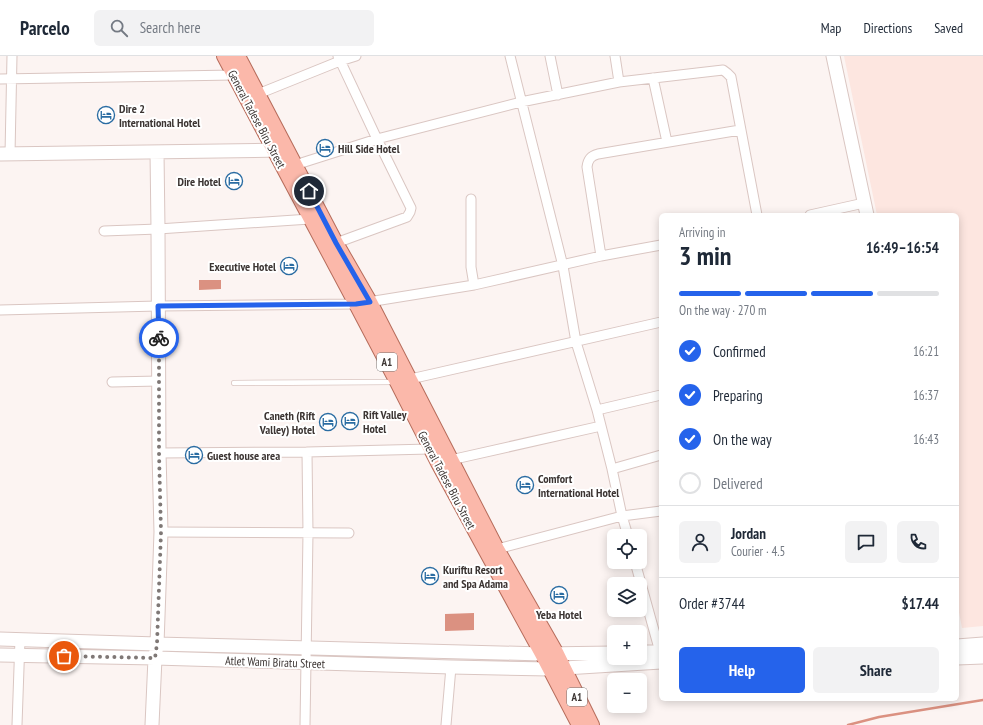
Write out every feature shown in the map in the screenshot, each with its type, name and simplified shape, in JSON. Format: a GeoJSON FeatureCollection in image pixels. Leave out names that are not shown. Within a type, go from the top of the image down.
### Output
{"type":"FeatureCollection","features":[{"type":"Feature","properties":{"kind":"main road","name":"General Tadese Biru Street"},"geometry":{"type":"LineString","coordinates":[[224,56],[234,75],[281,150],[295,165],[336,243],[363,303],[542,654],[556,668]]}},
{"type":"Feature","properties":{"kind":"main road","name":"General Tadese Biru Street"},"geometry":{"type":"LineString","coordinates":[[238,56],[258,94],[310,219],[363,303]]}},
{"type":"Feature","properties":{"kind":"main road"},"geometry":{"type":"LineString","coordinates":[[833,56],[866,209]]}},
{"type":"Feature","properties":{"kind":"main road"},"geometry":{"type":"LineString","coordinates":[[5,154],[281,150]]}},
{"type":"Feature","properties":{"kind":"main road"},"geometry":{"type":"LineString","coordinates":[[152,725],[157,644],[161,532],[157,152]]}},
{"type":"Feature","properties":{"kind":"main road","name":"General Tadese Biru Street"},"geometry":{"type":"LineString","coordinates":[[403,381],[430,449],[444,461],[497,549],[557,654],[556,668]]}},
{"type":"Feature","properties":{"kind":"main road","name":"Atlet Wami Biratu Street"},"geometry":{"type":"LineString","coordinates":[[0,639],[542,654],[607,653]]}},
{"type":"Feature","properties":{"kind":"main road"},"geometry":{"type":"LineString","coordinates":[[959,650],[983,644]]}},
{"type":"Feature","properties":{"kind":"main road"},"geometry":{"type":"LineString","coordinates":[[959,650],[983,657]]}},
{"type":"Feature","properties":{"kind":"main road"},"geometry":{"type":"LineString","coordinates":[[647,653],[659,655]]}},
{"type":"Feature","properties":{"kind":"main road","name":"Atlet Wami Biratu Street"},"geometry":{"type":"LineString","coordinates":[[0,655],[451,667],[556,668],[659,655]]}},
{"type":"Feature","properties":{"kind":"main road","name":"A1"},"geometry":{"type":"LineString","coordinates":[[556,668],[579,725]]}},
{"type":"Feature","properties":{"kind":"main road","name":"A1"},"geometry":{"type":"LineString","coordinates":[[556,668],[592,725]]}},
{"type":"Feature","properties":{"kind":"street"},"geometry":{"type":"LineString","coordinates":[[5,154],[12,56]]}},
{"type":"Feature","properties":{"kind":"street"},"geometry":{"type":"LineString","coordinates":[[258,94],[339,58],[356,56]]}},
{"type":"Feature","properties":{"kind":"street"},"geometry":{"type":"LineString","coordinates":[[510,56],[563,266],[576,342],[597,410],[626,529]]}},
{"type":"Feature","properties":{"kind":"street"},"geometry":{"type":"LineString","coordinates":[[550,56],[558,95]]}},
{"type":"Feature","properties":{"kind":"street"},"geometry":{"type":"LineString","coordinates":[[615,56],[619,82]]}},
{"type":"Feature","properties":{"kind":"street"},"geometry":{"type":"LineString","coordinates":[[336,243],[407,217],[412,208],[377,139],[339,58]]}},
{"type":"Feature","properties":{"kind":"street"},"geometry":{"type":"LineString","coordinates":[[295,165],[377,139],[521,102],[619,82],[723,70],[731,77],[757,213]]}},
{"type":"Feature","properties":{"kind":"street"},"geometry":{"type":"LineString","coordinates":[[0,79],[234,75]]}},
{"type":"Feature","properties":{"kind":"street"},"geometry":{"type":"LineString","coordinates":[[653,78],[667,142]]}},
{"type":"Feature","properties":{"kind":"street"},"geometry":{"type":"LineString","coordinates":[[601,256],[587,167],[592,156],[740,130]]}},
{"type":"Feature","properties":{"kind":"street"},"geometry":{"type":"LineString","coordinates":[[471,199],[471,267],[474,286]]}},
{"type":"Feature","properties":{"kind":"street"},"geometry":{"type":"LineString","coordinates":[[829,213],[866,209]]}},
{"type":"Feature","properties":{"kind":"street"},"geometry":{"type":"LineString","coordinates":[[104,231],[310,219]]}},
{"type":"Feature","properties":{"kind":"street"},"geometry":{"type":"LineString","coordinates":[[0,310],[363,303],[474,286],[601,256],[659,245]]}},
{"type":"Feature","properties":{"kind":"street"},"geometry":{"type":"LineString","coordinates":[[403,381],[659,322]]}},
{"type":"Feature","properties":{"kind":"street"},"geometry":{"type":"LineString","coordinates":[[112,382],[159,382]]}},
{"type":"Feature","properties":{"kind":"street"},"geometry":{"type":"LineString","coordinates":[[597,410],[659,395]]}},
{"type":"Feature","properties":{"kind":"street"},"geometry":{"type":"LineString","coordinates":[[444,461],[601,426]]}},
{"type":"Feature","properties":{"kind":"street"},"geometry":{"type":"LineString","coordinates":[[159,453],[430,449]]}},
{"type":"Feature","properties":{"kind":"street"},"geometry":{"type":"LineString","coordinates":[[305,725],[308,533],[307,452]]}},
{"type":"Feature","properties":{"kind":"street"},"geometry":{"type":"LineString","coordinates":[[612,469],[659,456]]}},
{"type":"Feature","properties":{"kind":"street"},"geometry":{"type":"LineString","coordinates":[[497,549],[622,516],[659,511]]}},
{"type":"Feature","properties":{"kind":"street"},"geometry":{"type":"LineString","coordinates":[[161,532],[349,533]]}},
{"type":"Feature","properties":{"kind":"street"},"geometry":{"type":"LineString","coordinates":[[637,569],[659,648]]}},
{"type":"Feature","properties":{"kind":"street"},"geometry":{"type":"LineString","coordinates":[[17,725],[20,639]]}},
{"type":"Feature","properties":{"kind":"street"},"geometry":{"type":"LineString","coordinates":[[446,725],[451,667]]}},
{"type":"Feature","properties":{"kind":"lane"},"geometry":{"type":"LineString","coordinates":[[234,383],[403,381]]}},
{"type":"Feature","properties":{"kind":"shaded area"},"geometry":{"type":"Polygon","coordinates":[[[844,56],[983,56],[983,626],[962,628],[959,612],[959,213],[877,213],[844,56]]]}},
{"type":"Feature","properties":{"kind":"shaded area"},"geometry":{"type":"Polygon","coordinates":[[[199,280],[221,280],[221,289],[199,290],[199,280]]]}},
{"type":"Feature","properties":{"kind":"shaded area"},"geometry":{"type":"Polygon","coordinates":[[[474,613],[474,630],[445,631],[445,614],[474,613]]]}},
{"type":"Feature","properties":{"kind":"waterway"},"geometry":{"type":"LineString","coordinates":[[848,725],[879,717],[983,700]]}},
{"type":"Feature","properties":{"kind":"way so far"},"geometry":{"type":"LineString","coordinates":[[64,656],[155,658],[157,644],[161,532],[159,338]]}},
{"type":"Feature","properties":{"kind":"place","name":"Dire 2 International Hotel"},"geometry":{"type":"Point","coordinates":[106,115]}},
{"type":"Feature","properties":{"kind":"place","name":"Hill Side Hotel"},"geometry":{"type":"Point","coordinates":[325,148]}},
{"type":"Feature","properties":{"kind":"place","name":"Dire Hotel"},"geometry":{"type":"Point","coordinates":[234,181]}},
{"type":"Feature","properties":{"kind":"place","name":"Executive Hotel"},"geometry":{"type":"Point","coordinates":[289,266]}},
{"type":"Feature","properties":{"kind":"place","name":"Rift Valley Hotel"},"geometry":{"type":"Point","coordinates":[350,421]}},
{"type":"Feature","properties":{"kind":"place","name":"Caneth (Rift Valley) Hotel"},"geometry":{"type":"Point","coordinates":[328,422]}},
{"type":"Feature","properties":{"kind":"place","name":"Guest house area"},"geometry":{"type":"Point","coordinates":[194,455]}},
{"type":"Feature","properties":{"kind":"place","name":"Comfort International Hotel"},"geometry":{"type":"Point","coordinates":[525,485]}},
{"type":"Feature","properties":{"kind":"place","name":"Kuriftu Resort and Spa Adama"},"geometry":{"type":"Point","coordinates":[430,576]}},
{"type":"Feature","properties":{"kind":"place","name":"Yeba Hotel"},"geometry":{"type":"Point","coordinates":[559,595]}},
{"type":"Feature","properties":{"kind":"route"},"geometry":{"type":"LineString","coordinates":[[159,338],[158,306],[356,304],[370,302],[336,243],[309,191]]}}]}
